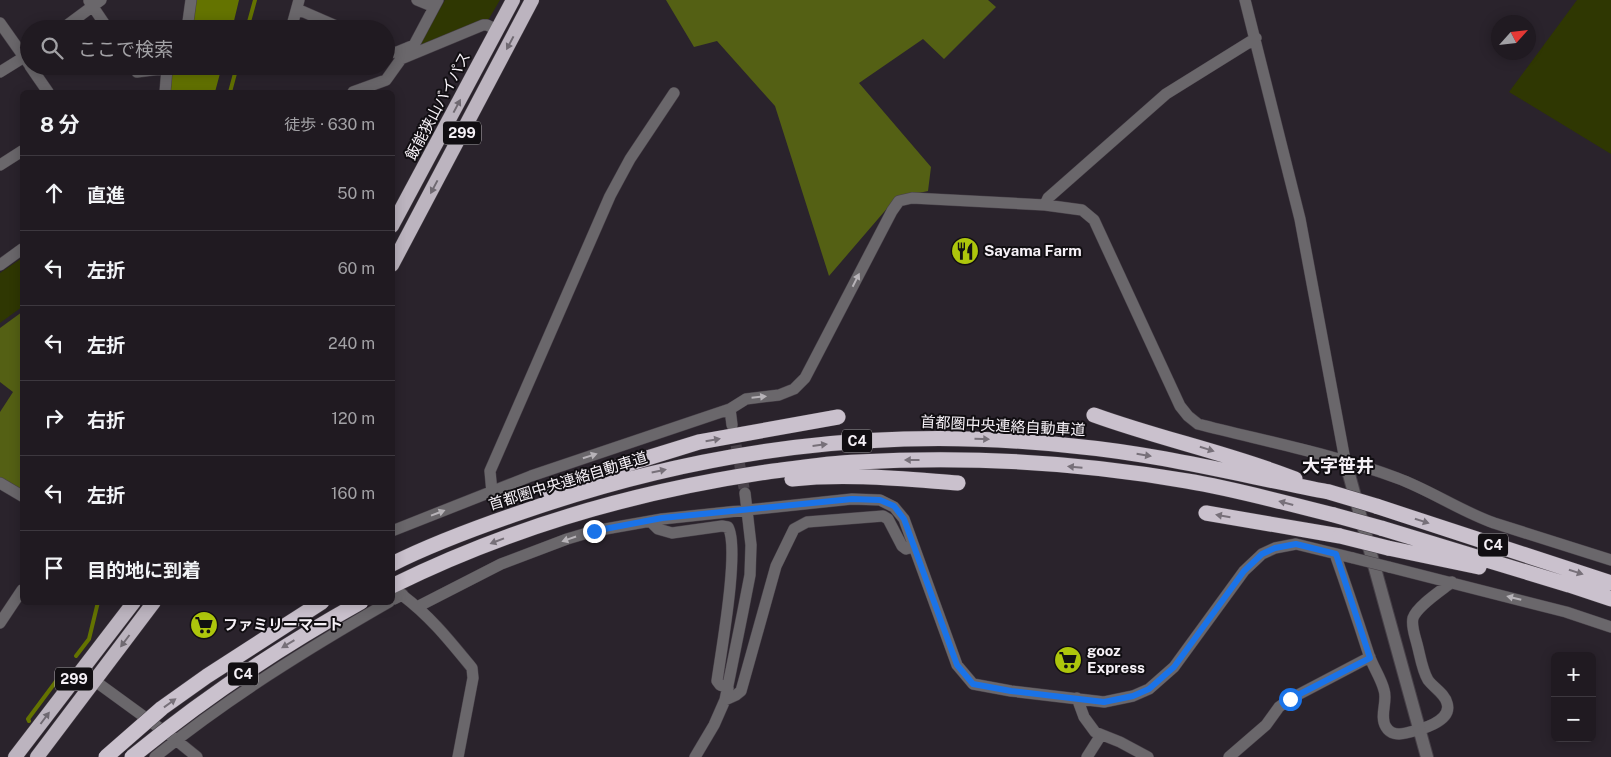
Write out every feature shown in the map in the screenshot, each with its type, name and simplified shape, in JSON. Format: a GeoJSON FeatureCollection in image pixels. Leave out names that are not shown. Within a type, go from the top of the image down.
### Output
{"type":"FeatureCollection","features":[{"type":"Feature","properties":{"kind":"highway","name":"飯能狭山バイパス"},"geometry":{"type":"LineString","coordinates":[[395,220],[513,0]]}},
{"type":"Feature","properties":{"kind":"highway","name":"299"},"geometry":{"type":"LineString","coordinates":[[395,259],[532,0]]}},
{"type":"Feature","properties":{"kind":"highway"},"geometry":{"type":"LineString","coordinates":[[1094,415],[1268,468],[1329,492]]}},
{"type":"Feature","properties":{"kind":"highway"},"geometry":{"type":"LineString","coordinates":[[439,543],[535,498],[615,468],[699,442],[838,417]]}},
{"type":"Feature","properties":{"kind":"highway","name":"首都圏中央連絡自動車道"},"geometry":{"type":"LineString","coordinates":[[396,563],[439,543],[555,500],[658,471],[726,458],[854,441],[906,438],[963,438],[1075,446],[1178,460],[1265,480],[1329,492],[1611,584]]}},
{"type":"Feature","properties":{"kind":"highway","name":"C4"},"geometry":{"type":"LineString","coordinates":[[395,593],[408,579],[500,540],[557,520],[654,493],[728,478],[847,462],[964,460],[1073,467],[1188,481],[1266,498],[1381,528],[1611,599]]}},
{"type":"Feature","properties":{"kind":"highway"},"geometry":{"type":"LineString","coordinates":[[654,493],[812,477],[871,477],[958,483]]}},
{"type":"Feature","properties":{"kind":"highway"},"geometry":{"type":"LineString","coordinates":[[1206,513],[1340,536],[1388,548],[1569,585]]}},
{"type":"Feature","properties":{"kind":"highway","name":"299"},"geometry":{"type":"LineString","coordinates":[[15,757],[132,605]]}},
{"type":"Feature","properties":{"kind":"highway","name":"299"},"geometry":{"type":"LineString","coordinates":[[37,757],[152,605]]}},
{"type":"Feature","properties":{"kind":"highway","name":"C4"},"geometry":{"type":"LineString","coordinates":[[106,757],[170,703],[317,605]]}},
{"type":"Feature","properties":{"kind":"highway","name":"C4"},"geometry":{"type":"LineString","coordinates":[[132,757],[161,733],[274,652],[356,605]]}},
{"type":"Feature","properties":{"kind":"street"},"geometry":{"type":"LineString","coordinates":[[188,20],[191,0]]}},
{"type":"Feature","properties":{"kind":"street"},"geometry":{"type":"LineString","coordinates":[[395,49],[414,45],[436,4],[417,0]]}},
{"type":"Feature","properties":{"kind":"street"},"geometry":{"type":"LineString","coordinates":[[1245,0],[1300,219],[1345,460],[1427,757]]}},
{"type":"Feature","properties":{"kind":"street"},"geometry":{"type":"LineString","coordinates":[[73,20],[94,2],[103,20]]}},
{"type":"Feature","properties":{"kind":"street"},"geometry":{"type":"LineString","coordinates":[[294,20],[298,4],[327,20]]}},
{"type":"Feature","properties":{"kind":"street"},"geometry":{"type":"LineString","coordinates":[[0,23],[20,49]]}},
{"type":"Feature","properties":{"kind":"street"},"geometry":{"type":"LineString","coordinates":[[395,68],[401,60],[483,25],[497,30]]}},
{"type":"Feature","properties":{"kind":"street"},"geometry":{"type":"LineString","coordinates":[[1045,205],[1048,198],[1166,94],[1256,38]]}},
{"type":"Feature","properties":{"kind":"street"},"geometry":{"type":"LineString","coordinates":[[0,72],[20,63]]}},
{"type":"Feature","properties":{"kind":"street"},"geometry":{"type":"LineString","coordinates":[[37,75],[47,90]]}},
{"type":"Feature","properties":{"kind":"street"},"geometry":{"type":"LineString","coordinates":[[165,90],[166,75]]}},
{"type":"Feature","properties":{"kind":"street"},"geometry":{"type":"LineString","coordinates":[[358,90],[386,80],[390,75]]}},
{"type":"Feature","properties":{"kind":"street"},"geometry":{"type":"LineString","coordinates":[[492,493],[490,471],[610,196],[630,159],[674,94]]}},
{"type":"Feature","properties":{"kind":"street"},"geometry":{"type":"LineString","coordinates":[[0,165],[20,152]]}},
{"type":"Feature","properties":{"kind":"street"},"geometry":{"type":"LineString","coordinates":[[395,530],[531,476],[730,409],[746,399],[779,395],[794,389],[805,378],[892,211],[899,202],[912,198],[1045,205],[1082,210],[1094,220],[1180,406],[1198,424],[1345,460],[1399,478],[1478,517],[1611,560]]}},
{"type":"Feature","properties":{"kind":"street"},"geometry":{"type":"LineString","coordinates":[[0,265],[20,250]]}},
{"type":"Feature","properties":{"kind":"street"},"geometry":{"type":"LineString","coordinates":[[730,409],[732,425]]}},
{"type":"Feature","properties":{"kind":"street"},"geometry":{"type":"LineString","coordinates":[[0,483],[20,495]]}},
{"type":"Feature","properties":{"kind":"street"},"geometry":{"type":"LineString","coordinates":[[695,757],[714,725],[726,694],[750,575],[751,544],[745,493]]}},
{"type":"Feature","properties":{"kind":"street"},"geometry":{"type":"LineString","coordinates":[[418,607],[510,561],[594,531],[650,521],[844,499],[880,500],[894,506],[904,519],[957,665],[973,684],[1011,691],[1104,702],[1133,696],[1149,689],[1174,667],[1244,571],[1262,554],[1275,548],[1296,544],[1566,612],[1611,627]]}},
{"type":"Feature","properties":{"kind":"street"},"geometry":{"type":"LineString","coordinates":[[726,694],[736,695],[741,691],[776,566],[794,530],[807,522],[883,516],[888,519],[902,546],[906,548],[914,547]]}},
{"type":"Feature","properties":{"kind":"street"},"geometry":{"type":"LineString","coordinates":[[650,521],[658,529],[672,533],[722,526],[728,527],[731,533],[733,546],[731,574],[717,681],[726,694]]}},
{"type":"Feature","properties":{"kind":"street"},"geometry":{"type":"LineString","coordinates":[[1336,554],[1370,658],[1384,689],[1386,698],[1383,718],[1385,726],[1391,732],[1401,734],[1418,730],[1444,718],[1448,711],[1447,703],[1428,680],[1424,671],[1413,629],[1413,618],[1420,608],[1452,582]]}},
{"type":"Feature","properties":{"kind":"street"},"geometry":{"type":"LineString","coordinates":[[0,623],[20,593]]}},
{"type":"Feature","properties":{"kind":"street"},"geometry":{"type":"LineString","coordinates":[[395,593],[418,607],[472,668],[473,678],[458,757]]}},
{"type":"Feature","properties":{"kind":"street"},"geometry":{"type":"LineString","coordinates":[[155,757],[250,687],[304,651],[383,605]]}},
{"type":"Feature","properties":{"kind":"street"},"geometry":{"type":"LineString","coordinates":[[1229,757],[1266,725],[1279,707],[1290,699],[1370,658]]}},
{"type":"Feature","properties":{"kind":"street"},"geometry":{"type":"LineString","coordinates":[[95,681],[198,757]]}},
{"type":"Feature","properties":{"kind":"street"},"geometry":{"type":"LineString","coordinates":[[1077,698],[1084,717],[1095,732],[1120,742],[1148,757]]}},
{"type":"Feature","properties":{"kind":"street"},"geometry":{"type":"LineString","coordinates":[[1087,757],[1101,735]]}},
{"type":"Feature","properties":{"kind":"shaded area"},"geometry":{"type":"Polygon","coordinates":[[[196,0],[239,0],[234,20],[193,20],[196,0]]]}},
{"type":"Feature","properties":{"kind":"shaded area"},"geometry":{"type":"Polygon","coordinates":[[[445,0],[500,0],[487,22],[418,47],[445,0]]]}},
{"type":"Feature","properties":{"kind":"shaded area"},"geometry":{"type":"Polygon","coordinates":[[[666,0],[988,0],[996,7],[944,59],[923,39],[859,83],[931,167],[928,191],[896,198],[829,276],[775,106],[717,41],[694,47],[666,0]]]}},
{"type":"Feature","properties":{"kind":"shaded area"},"geometry":{"type":"Polygon","coordinates":[[[1577,0],[1611,0],[1611,154],[1509,92],[1533,60],[1536,60],[1536,55],[1577,0]]]}},
{"type":"Feature","properties":{"kind":"shaded area"},"geometry":{"type":"Polygon","coordinates":[[[172,75],[220,75],[216,90],[169,90],[172,75]]]}},
{"type":"Feature","properties":{"kind":"shaded area"},"geometry":{"type":"Polygon","coordinates":[[[20,259],[20,308],[0,323],[0,273],[20,259]]]}},
{"type":"Feature","properties":{"kind":"shaded area"},"geometry":{"type":"Polygon","coordinates":[[[20,313],[20,490],[0,478],[0,412],[13,392],[0,382],[0,328],[20,313]]]}},
{"type":"Feature","properties":{"kind":"waterway"},"geometry":{"type":"LineString","coordinates":[[249,20],[255,0]]}},
{"type":"Feature","properties":{"kind":"waterway"},"geometry":{"type":"LineString","coordinates":[[231,90],[235,75]]}},
{"type":"Feature","properties":{"kind":"waterway"},"geometry":{"type":"LineString","coordinates":[[76,656],[89,639],[97,605]]}},
{"type":"Feature","properties":{"kind":"waterway"},"geometry":{"type":"LineString","coordinates":[[29,721],[28,719],[63,672]]}},
{"type":"Feature","properties":{"kind":"tunnel"},"geometry":{"type":"LineString","coordinates":[[733,429],[745,493]]}},
{"type":"Feature","properties":{"kind":"place","name":"Sayama Farm"},"geometry":{"type":"Point","coordinates":[965,251]}},
{"type":"Feature","properties":{"kind":"place","name":"ファミリーマート"},"geometry":{"type":"Point","coordinates":[204,625]}},
{"type":"Feature","properties":{"kind":"place","name":"gooz Express"},"geometry":{"type":"Point","coordinates":[1068,660]}},
{"type":"Feature","properties":{"kind":"district","name":"大字笹井"},"geometry":{"type":"Point","coordinates":[1338,466]}},
{"type":"Feature","properties":{"kind":"route"},"geometry":{"type":"LineString","coordinates":[[594,531],[662,518],[748,511],[852,499],[880,500],[894,506],[904,519],[957,665],[973,684],[1011,691],[1104,702],[1133,696],[1149,689],[1163,678],[1174,667],[1244,571],[1262,554],[1275,548],[1296,544],[1336,554],[1370,658],[1290,699]]}}]}
